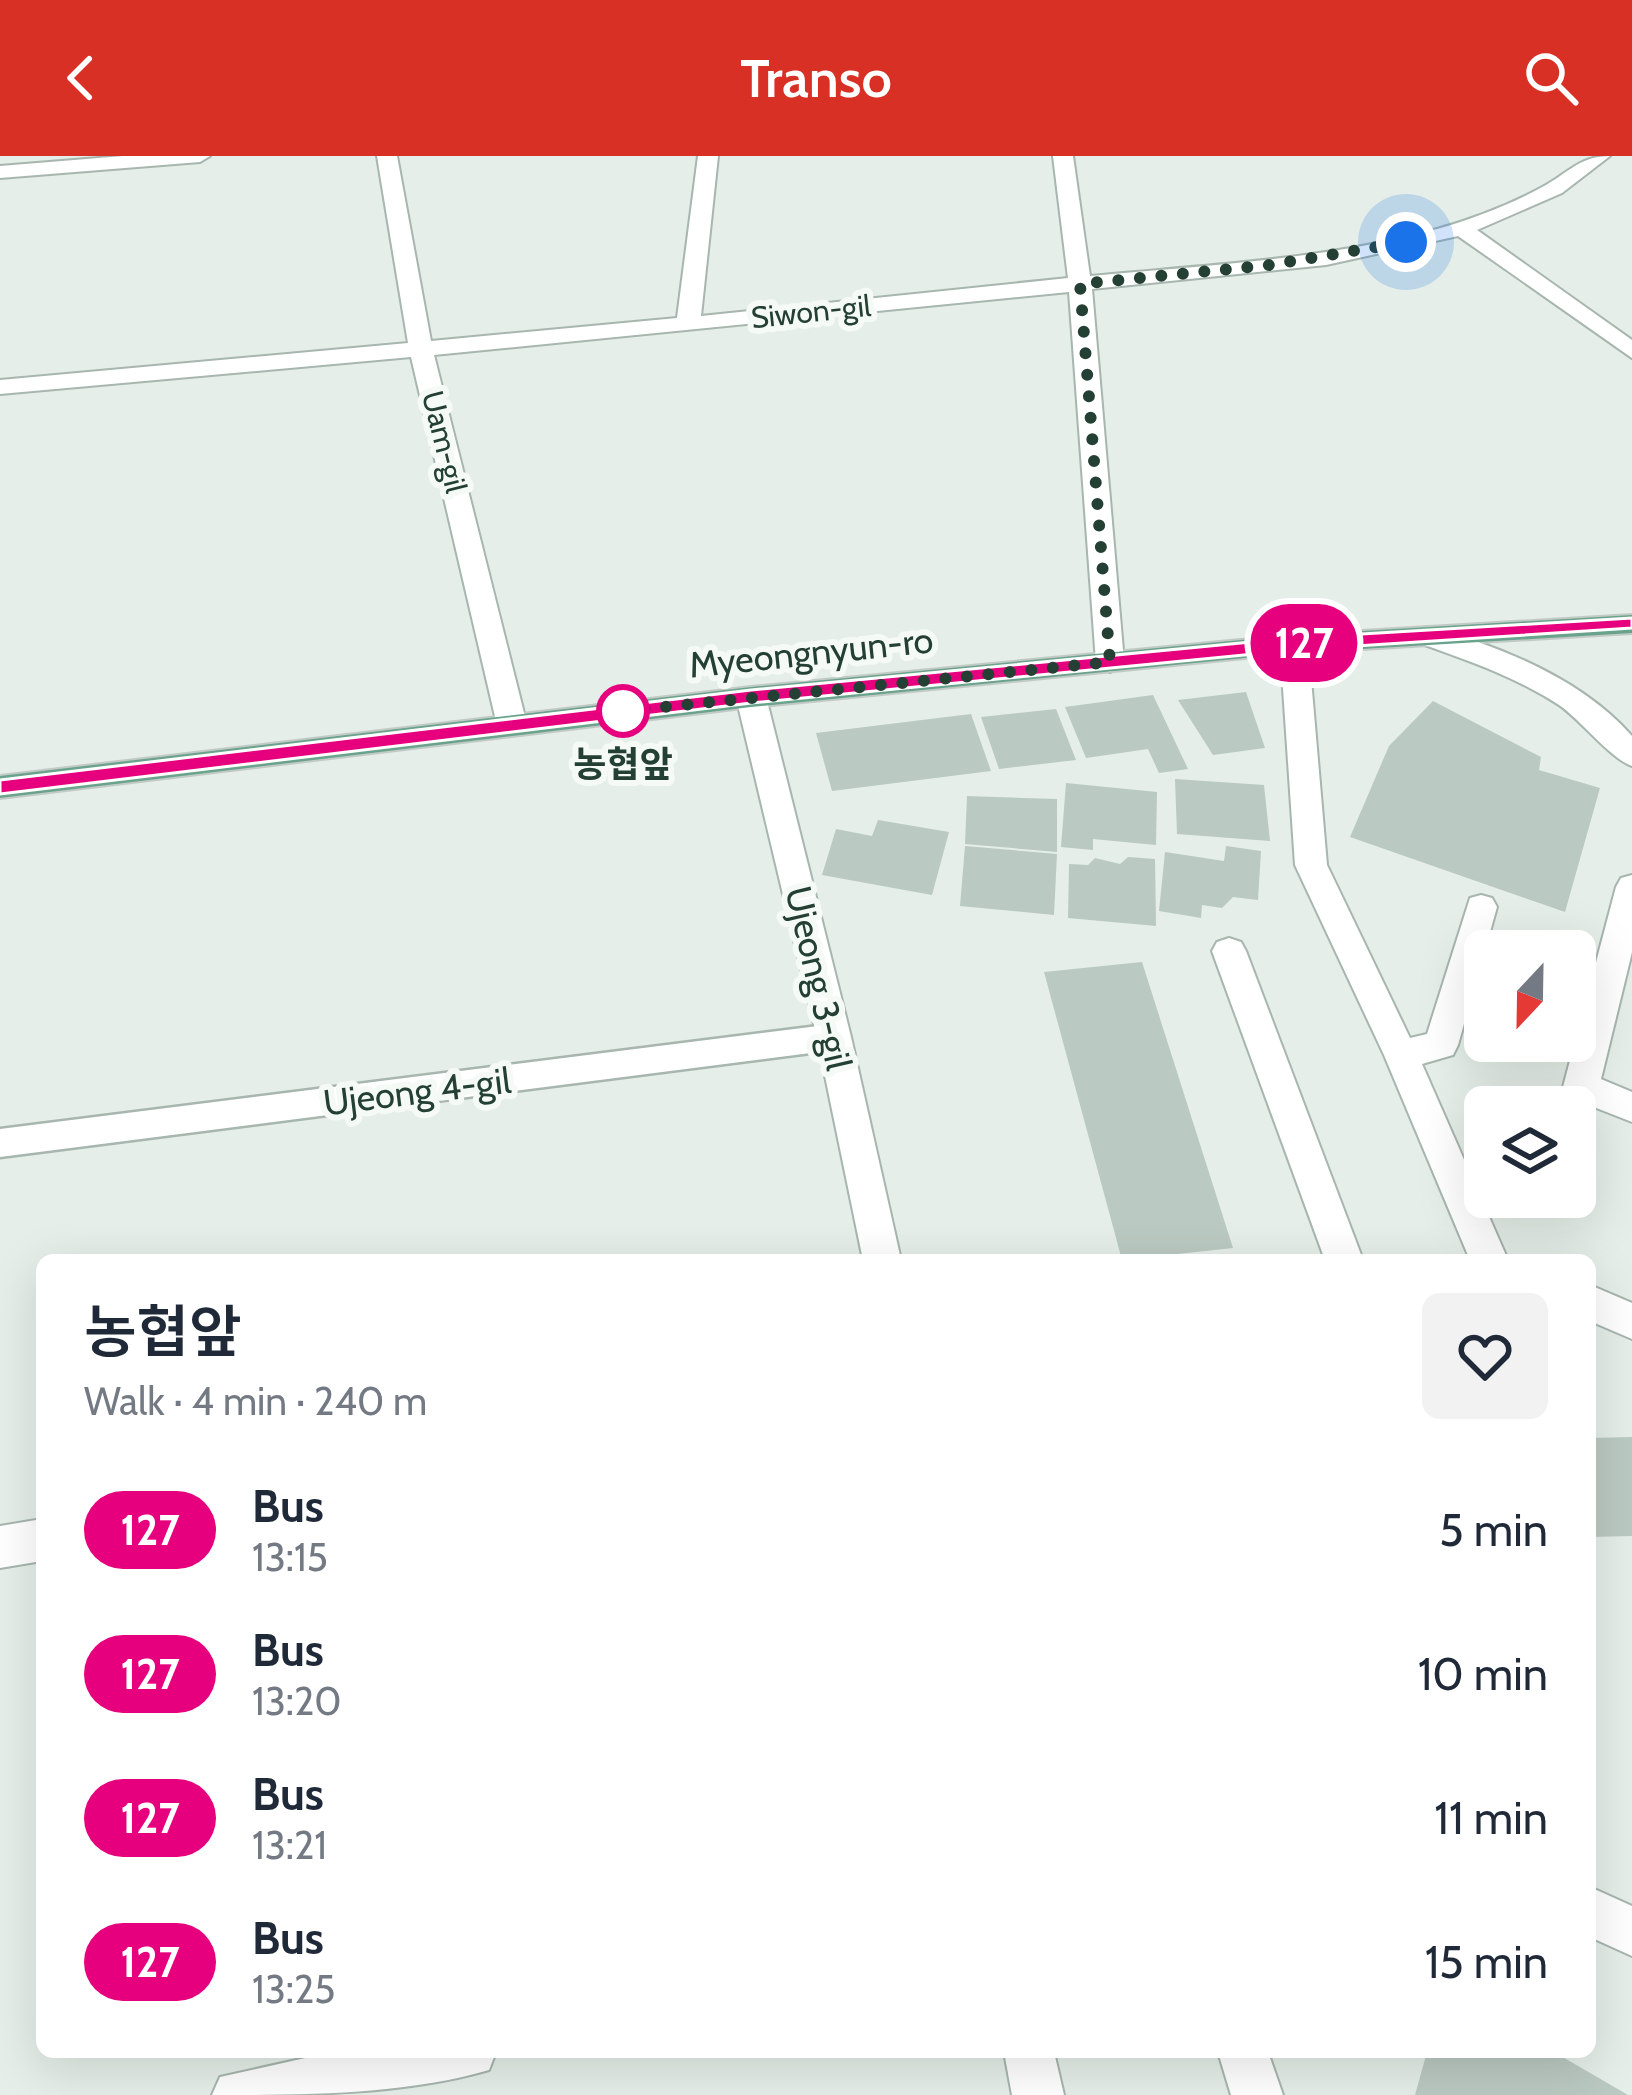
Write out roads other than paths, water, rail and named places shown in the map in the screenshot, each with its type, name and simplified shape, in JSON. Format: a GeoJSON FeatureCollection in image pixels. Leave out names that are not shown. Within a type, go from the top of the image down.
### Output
{"type":"FeatureCollection","features":[{"type":"Feature","properties":{"kind":"main road","name":"Myeongnyun-ro"},"geometry":{"type":"LineString","coordinates":[[0,787],[751,697],[1294,644],[1632,624]]}},
{"type":"Feature","properties":{"kind":"street"},"geometry":{"type":"LineString","coordinates":[[0,172],[200,156]]}},
{"type":"Feature","properties":{"kind":"street","name":"Uam-gil"},"geometry":{"type":"LineString","coordinates":[[387,156],[421,348],[512,725]]}},
{"type":"Feature","properties":{"kind":"street"},"geometry":{"type":"LineString","coordinates":[[688,325],[708,156]]}},
{"type":"Feature","properties":{"kind":"street"},"geometry":{"type":"LineString","coordinates":[[1063,156],[1080,284],[1110,662]]}},
{"type":"Feature","properties":{"kind":"street","name":"Siwon-gil"},"geometry":{"type":"LineString","coordinates":[[0,387],[688,325],[1270,265],[1406,242],[1517,209],[1577,176],[1600,156]]}},
{"type":"Feature","properties":{"kind":"street"},"geometry":{"type":"LineString","coordinates":[[1458,226],[1632,350]]}},
{"type":"Feature","properties":{"kind":"street"},"geometry":{"type":"LineString","coordinates":[[1429,636],[1515,668],[1571,698],[1613,730],[1632,754]]}},
{"type":"Feature","properties":{"kind":"street"},"geometry":{"type":"LineString","coordinates":[[1294,644],[1311,865],[1401,1055],[1486,1254]]}},
{"type":"Feature","properties":{"kind":"street","name":"Ujeong 3-gil"},"geometry":{"type":"LineString","coordinates":[[751,697],[834,1037],[881,1254]]}},
{"type":"Feature","properties":{"kind":"street"},"geometry":{"type":"LineString","coordinates":[[1632,887],[1581,1087],[1632,1107]]}},
{"type":"Feature","properties":{"kind":"street"},"geometry":{"type":"LineString","coordinates":[[1401,1055],[1441,1045],[1481,907]]}},
{"type":"Feature","properties":{"kind":"street"},"geometry":{"type":"LineString","coordinates":[[1229,951],[1342,1254]]}},
{"type":"Feature","properties":{"kind":"street"},"geometry":{"type":"LineString","coordinates":[[1596,1306],[1632,1322]]}},
{"type":"Feature","properties":{"kind":"street"},"geometry":{"type":"LineString","coordinates":[[0,1547],[36,1541]]}},
{"type":"Feature","properties":{"kind":"street"},"geometry":{"type":"LineString","coordinates":[[1596,1914],[1632,1932]]}},
{"type":"Feature","properties":{"kind":"street"},"geometry":{"type":"LineString","coordinates":[[238,2095],[438,2058]]}},
{"type":"Feature","properties":{"kind":"street"},"geometry":{"type":"LineString","coordinates":[[1030,2058],[1038,2095]]}},
{"type":"Feature","properties":{"kind":"street"},"geometry":{"type":"LineString","coordinates":[[1245,2058],[1257,2095]]}},
{"type":"Feature","properties":{"kind":"lane","name":"Ujeong 4-gil"},"geometry":{"type":"LineString","coordinates":[[0,1143],[834,1037]]}},
{"type":"Feature","properties":{"kind":"place","name":"농협앞"},"geometry":{"type":"Point","coordinates":[623,711]}}]}
